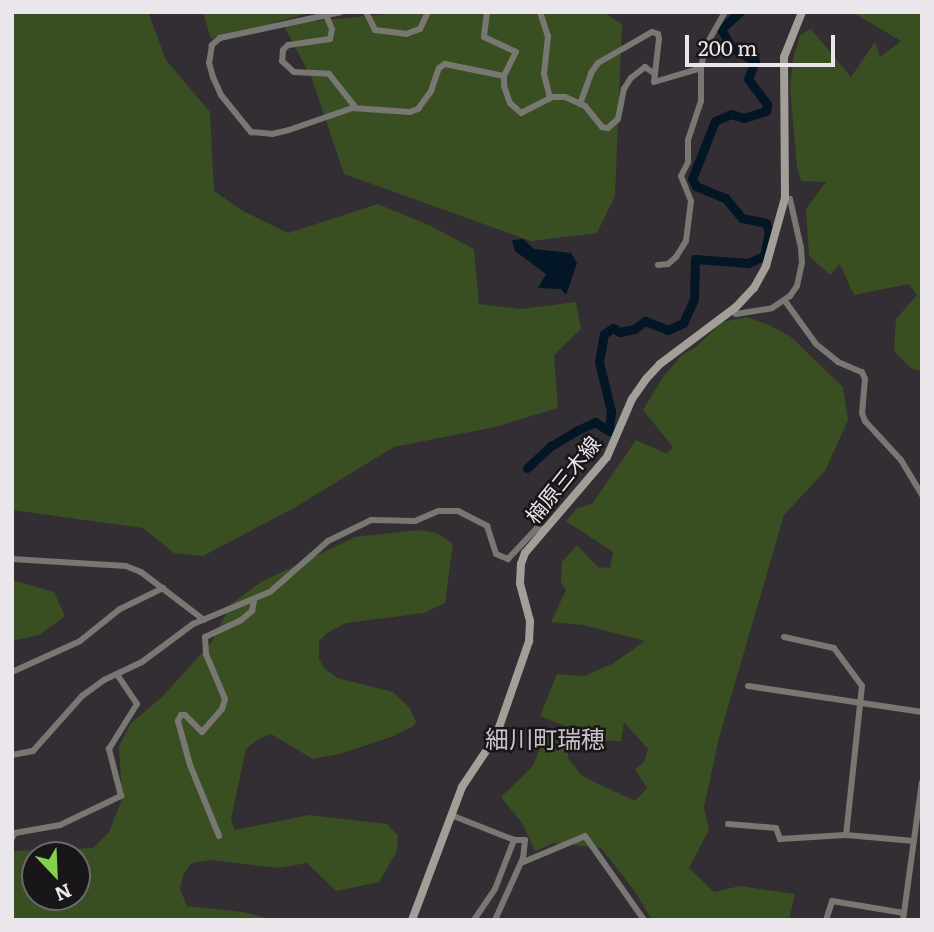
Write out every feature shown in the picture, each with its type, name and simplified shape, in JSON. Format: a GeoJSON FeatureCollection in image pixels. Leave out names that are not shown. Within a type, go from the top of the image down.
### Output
{"type":"FeatureCollection","features":[{"type":"Feature","properties":{"kind":"main road","name":"楠原三木線"},"geometry":{"type":"LineString","coordinates":[[412,920],[462,788],[496,736],[529,641],[530,621],[520,583],[521,564],[544,530],[607,457],[632,399],[646,379],[660,364],[731,310],[754,288],[766,266],[785,198],[784,57],[802,12]]}},
{"type":"Feature","properties":{"kind":"street"},"geometry":{"type":"LineString","coordinates":[[341,12],[220,38],[212,45],[209,54],[213,77],[238,118],[255,134],[289,130],[356,108],[410,112],[418,109],[439,68],[445,64],[504,76]]}},
{"type":"Feature","properties":{"kind":"street"},"geometry":{"type":"LineString","coordinates":[[366,12],[375,30],[406,34],[420,29],[428,12]]}},
{"type":"Feature","properties":{"kind":"street"},"geometry":{"type":"LineString","coordinates":[[486,12],[484,37],[516,52],[504,76],[504,90],[510,103],[521,113],[550,98],[565,96],[580,104],[602,127],[608,128],[618,120],[624,89],[631,78],[645,67],[655,74]]}},
{"type":"Feature","properties":{"kind":"street"},"geometry":{"type":"LineString","coordinates":[[540,12],[548,36],[544,74],[550,98]]}},
{"type":"Feature","properties":{"kind":"street"},"geometry":{"type":"LineString","coordinates":[[658,265],[668,264],[676,257],[685,241],[691,201],[681,176],[688,162],[688,141],[701,101],[701,68],[709,37],[725,12]]}},
{"type":"Feature","properties":{"kind":"street"},"geometry":{"type":"LineString","coordinates":[[326,15],[332,29],[330,38],[288,46],[283,50],[282,61],[294,72],[329,74],[356,108]]}},
{"type":"Feature","properties":{"kind":"street"},"geometry":{"type":"LineString","coordinates":[[580,104],[591,73],[598,64],[655,32],[659,39],[654,82],[701,68]]}},
{"type":"Feature","properties":{"kind":"street"},"geometry":{"type":"LineString","coordinates":[[731,310],[736,314],[772,308],[785,300],[797,286],[802,263],[790,199],[785,198]]}},
{"type":"Feature","properties":{"kind":"street"},"geometry":{"type":"LineString","coordinates":[[785,300],[816,344],[838,362],[862,372],[865,379],[862,413],[865,421],[901,460],[922,495]]}},
{"type":"Feature","properties":{"kind":"street"},"geometry":{"type":"LineString","coordinates":[[12,755],[33,751],[82,696],[142,662],[170,638],[204,620],[254,601],[288,578],[328,541],[371,520],[415,521],[439,511],[458,511],[487,526],[496,554],[508,559],[538,527],[544,530]]}},
{"type":"Feature","properties":{"kind":"street"},"geometry":{"type":"LineString","coordinates":[[12,559],[126,566],[141,572],[204,620]]}},
{"type":"Feature","properties":{"kind":"street"},"geometry":{"type":"LineString","coordinates":[[12,672],[80,641],[120,609],[163,588]]}},
{"type":"Feature","properties":{"kind":"street"},"geometry":{"type":"LineString","coordinates":[[219,836],[190,765],[178,721],[181,715],[185,715],[202,732],[222,709],[225,699],[206,654],[205,637],[240,621],[251,611],[254,601]]}},
{"type":"Feature","properties":{"kind":"street"},"geometry":{"type":"LineString","coordinates":[[784,638],[834,648],[862,686],[846,835]]}},
{"type":"Feature","properties":{"kind":"street"},"geometry":{"type":"LineString","coordinates":[[12,838],[15,833],[60,825],[121,796],[109,749],[137,704],[117,674]]}},
{"type":"Feature","properties":{"kind":"street"},"geometry":{"type":"LineString","coordinates":[[748,686],[922,712]]}},
{"type":"Feature","properties":{"kind":"street"},"geometry":{"type":"LineString","coordinates":[[826,920],[832,901],[904,916],[922,782]]}},
{"type":"Feature","properties":{"kind":"street"},"geometry":{"type":"LineString","coordinates":[[451,815],[514,840],[525,840],[522,863],[495,920]]}},
{"type":"Feature","properties":{"kind":"street"},"geometry":{"type":"LineString","coordinates":[[728,824],[776,828],[780,839],[846,835],[914,841]]}},
{"type":"Feature","properties":{"kind":"street"},"geometry":{"type":"LineString","coordinates":[[522,863],[585,836],[644,920]]}},
{"type":"Feature","properties":{"kind":"street"},"geometry":{"type":"LineString","coordinates":[[474,920],[495,889],[514,840]]}},
{"type":"Feature","properties":{"kind":"green space"},"geometry":{"type":"Polygon","coordinates":[[[12,12],[148,12],[166,60],[210,112],[214,191],[243,211],[288,233],[378,204],[431,226],[474,249],[479,304],[521,309],[576,302],[581,329],[554,355],[558,408],[495,427],[394,447],[294,508],[203,556],[174,553],[143,528],[12,510],[12,12]]]}},
{"type":"Feature","properties":{"kind":"green space"},"geometry":{"type":"Polygon","coordinates":[[[203,12],[314,12],[211,39],[203,12]]]}},
{"type":"Feature","properties":{"kind":"green space"},"geometry":{"type":"Polygon","coordinates":[[[410,12],[603,12],[622,24],[615,196],[597,233],[531,241],[344,174],[312,79],[283,24],[410,12]]]}},
{"type":"Feature","properties":{"kind":"green space"},"geometry":{"type":"Polygon","coordinates":[[[852,12],[922,12],[922,371],[912,369],[894,351],[896,319],[917,295],[909,284],[854,295],[840,264],[830,275],[809,256],[806,209],[826,182],[801,181],[797,167],[790,89],[793,59],[800,35],[811,29],[851,77],[875,42],[880,57],[901,41],[852,12]]]}},
{"type":"Feature","properties":{"kind":"green space"},"geometry":{"type":"Polygon","coordinates":[[[747,317],[791,337],[843,387],[848,420],[825,471],[784,515],[719,738],[704,807],[709,830],[689,868],[714,892],[740,886],[795,894],[789,920],[652,920],[636,893],[601,848],[553,843],[535,851],[522,823],[501,797],[533,766],[545,735],[567,741],[568,758],[582,776],[635,801],[647,788],[635,769],[644,762],[648,749],[624,722],[621,741],[589,740],[574,736],[565,726],[540,716],[557,674],[584,676],[612,664],[645,641],[583,625],[551,622],[566,590],[561,583],[562,562],[577,545],[598,567],[610,568],[613,552],[566,521],[577,508],[592,504],[636,440],[667,454],[673,447],[643,410],[663,377],[682,355],[696,347],[722,322],[747,317]]]}},
{"type":"Feature","properties":{"kind":"green space"},"geometry":{"type":"Polygon","coordinates":[[[418,530],[437,533],[453,544],[445,603],[424,613],[346,623],[327,633],[319,641],[319,658],[323,667],[337,678],[393,692],[409,707],[416,722],[412,727],[343,753],[313,759],[271,734],[246,749],[231,819],[235,830],[309,815],[387,824],[398,836],[397,851],[379,882],[336,891],[307,863],[278,868],[211,860],[191,863],[183,875],[180,889],[187,906],[243,912],[274,920],[12,920],[12,851],[21,851],[21,911],[91,911],[91,848],[109,832],[122,799],[119,746],[131,723],[162,697],[211,643],[231,604],[261,582],[355,537],[418,530]]]}},
{"type":"Feature","properties":{"kind":"green space"},"geometry":{"type":"Polygon","coordinates":[[[12,580],[54,592],[65,616],[39,635],[12,641],[12,580]]]}},
{"type":"Feature","properties":{"kind":"water"},"geometry":{"type":"Polygon","coordinates":[[[523,239],[534,249],[571,253],[577,263],[566,295],[561,289],[538,288],[546,274],[515,251],[512,240],[523,239]]]}},
{"type":"Feature","properties":{"kind":"waterway"},"geometry":{"type":"LineString","coordinates":[[527,468],[551,446],[595,422],[609,431],[611,411],[599,362],[604,334],[613,328],[620,332],[634,329],[645,321],[668,330],[683,323],[694,299],[695,259],[748,263],[764,256],[769,233],[766,223],[742,218],[725,198],[696,186],[692,179],[715,121],[731,114],[744,118],[766,111],[767,104],[748,79],[755,61],[731,47],[721,29],[740,12]]}},
{"type":"Feature","properties":{"kind":"district","name":"細川町瑞穂"},"geometry":{"type":"Point","coordinates":[545,738]}}]}
